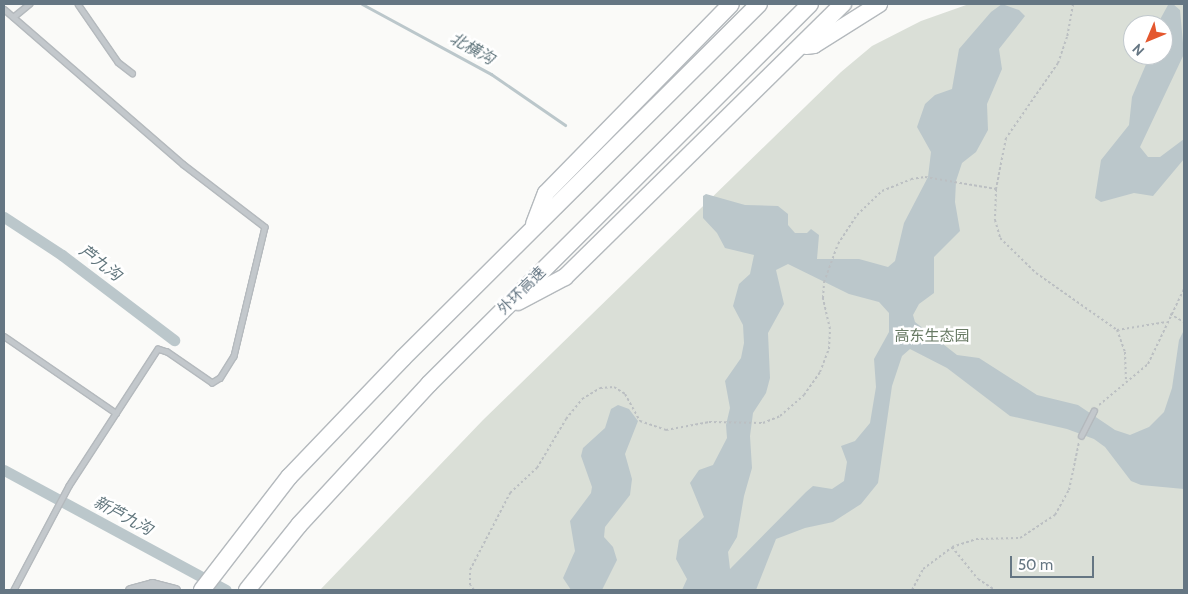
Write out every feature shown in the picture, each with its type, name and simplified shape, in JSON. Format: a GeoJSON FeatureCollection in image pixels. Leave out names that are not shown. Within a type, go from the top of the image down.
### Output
{"type":"FeatureCollection","features":[{"type":"Feature","properties":{"kind":"highway"},"geometry":{"type":"LineString","coordinates":[[532,229],[546,193],[731,4]]}},
{"type":"Feature","properties":{"kind":"highway"},"geometry":{"type":"LineString","coordinates":[[202,590],[225,557],[289,477],[532,229],[759,4]]}},
{"type":"Feature","properties":{"kind":"highway","name":"外环高速"},"geometry":{"type":"LineString","coordinates":[[247,590],[258,574],[365,451],[503,310],[810,4]]}},
{"type":"Feature","properties":{"kind":"highway"},"geometry":{"type":"LineString","coordinates":[[503,310],[565,277],[843,4]]}},
{"type":"Feature","properties":{"kind":"highway"},"geometry":{"type":"LineString","coordinates":[[799,48],[814,44],[880,4]]}},
{"type":"Feature","properties":{"kind":"street"},"geometry":{"type":"LineString","coordinates":[[130,590],[152,584],[175,590]]}},
{"type":"Feature","properties":{"kind":"lane"},"geometry":{"type":"LineString","coordinates":[[13,17],[29,4]]}},
{"type":"Feature","properties":{"kind":"lane"},"geometry":{"type":"LineString","coordinates":[[78,4],[118,62],[132,73]]}},
{"type":"Feature","properties":{"kind":"lane"},"geometry":{"type":"LineString","coordinates":[[4,9],[183,164],[265,227],[234,356],[220,378],[212,382],[167,352],[158,349],[69,486],[14,590]]}},
{"type":"Feature","properties":{"kind":"lane"},"geometry":{"type":"LineString","coordinates":[[4,336],[116,413]]}},
{"type":"Feature","properties":{"kind":"lane"},"geometry":{"type":"LineString","coordinates":[[1080,436],[1094,411]]}},
{"type":"Feature","properties":{"kind":"path"},"geometry":{"type":"LineString","coordinates":[[1073,4],[1067,37],[1058,63],[1006,138],[996,189],[995,220],[998,233],[1011,250],[1053,288],[1118,330],[1125,352],[1126,381]]}},
{"type":"Feature","properties":{"kind":"path"},"geometry":{"type":"LineString","coordinates":[[474,590],[470,585],[470,570],[510,493],[537,468],[566,419],[582,399],[600,388],[614,387],[625,394],[640,420],[666,430],[709,422],[763,423],[780,416],[804,395],[820,372],[829,349],[830,329],[823,298],[824,282],[838,244],[856,215],[882,191],[911,179],[925,177],[996,189]]}},
{"type":"Feature","properties":{"kind":"path"},"geometry":{"type":"LineString","coordinates":[[1094,411],[1126,381],[1148,364],[1166,322],[1184,289]]}},
{"type":"Feature","properties":{"kind":"path"},"geometry":{"type":"LineString","coordinates":[[1170,314],[1184,322]]}},
{"type":"Feature","properties":{"kind":"path"},"geometry":{"type":"LineString","coordinates":[[1118,330],[1166,322]]}},
{"type":"Feature","properties":{"kind":"path"},"geometry":{"type":"LineString","coordinates":[[912,590],[923,569],[952,547],[976,539],[1020,538],[1055,515],[1069,490],[1080,436]]}},
{"type":"Feature","properties":{"kind":"path"},"geometry":{"type":"LineString","coordinates":[[952,547],[978,579],[995,590]]}},
{"type":"Feature","properties":{"kind":"green space","name":"高东生态园"},"geometry":{"type":"Polygon","coordinates":[[[969,4],[1184,4],[1184,590],[320,590],[483,420],[841,72],[872,46],[921,21],[969,4]]]}},
{"type":"Feature","properties":{"kind":"shaded area"},"geometry":{"type":"Polygon","coordinates":[[[1002,4],[1019,10],[1025,16],[999,49],[1002,69],[987,104],[988,130],[976,152],[962,163],[956,181],[955,202],[960,231],[934,257],[934,293],[919,304],[913,315],[915,322],[957,355],[979,358],[1037,395],[1078,405],[1115,430],[1130,435],[1149,427],[1164,412],[1172,388],[1179,340],[1184,330],[1184,489],[1141,485],[1131,481],[1105,447],[1094,439],[1067,429],[1010,416],[947,368],[910,349],[902,356],[892,386],[878,483],[861,504],[833,522],[805,528],[776,539],[756,590],[682,590],[687,579],[676,559],[679,540],[704,517],[690,483],[699,470],[713,465],[727,438],[726,425],[730,408],[725,381],[741,358],[744,343],[743,325],[733,306],[739,284],[750,274],[754,255],[725,248],[717,233],[703,218],[703,196],[706,194],[745,205],[778,206],[788,214],[788,225],[795,233],[807,233],[811,229],[819,235],[817,259],[859,259],[888,267],[895,261],[904,223],[928,177],[931,152],[917,127],[925,104],[935,95],[952,89],[959,49],[991,12],[1002,4]],[[788,264],[776,270],[784,304],[768,333],[770,378],[766,393],[753,413],[750,436],[752,468],[744,496],[737,537],[728,552],[730,569],[813,486],[832,489],[844,481],[847,462],[841,446],[855,441],[870,423],[876,387],[874,359],[889,332],[889,313],[879,302],[849,294],[788,264]]]}},
{"type":"Feature","properties":{"kind":"shaded area"},"geometry":{"type":"Polygon","coordinates":[[[1173,4],[1180,10],[1184,54],[1140,147],[1148,157],[1160,157],[1184,139],[1184,159],[1153,196],[1134,193],[1101,202],[1095,198],[1101,160],[1129,125],[1132,97],[1146,65],[1173,65],[1173,15],[1162,15],[1168,5],[1173,4]]]}},
{"type":"Feature","properties":{"kind":"shaded area"},"geometry":{"type":"Polygon","coordinates":[[[618,405],[629,409],[638,421],[625,454],[632,479],[630,495],[605,527],[604,537],[613,547],[617,560],[602,590],[571,590],[563,578],[575,551],[570,521],[591,493],[592,487],[581,456],[583,448],[605,428],[611,409],[618,405]]]}},
{"type":"Feature","properties":{"kind":"waterway","name":"北横沟"},"geometry":{"type":"LineString","coordinates":[[362,4],[491,74],[565,125]]}},
{"type":"Feature","properties":{"kind":"waterway","name":"芦九沟"},"geometry":{"type":"LineString","coordinates":[[4,217],[62,255],[174,340]]}},
{"type":"Feature","properties":{"kind":"waterway","name":"新芦九沟"},"geometry":{"type":"LineString","coordinates":[[4,470],[226,590]]}}]}
